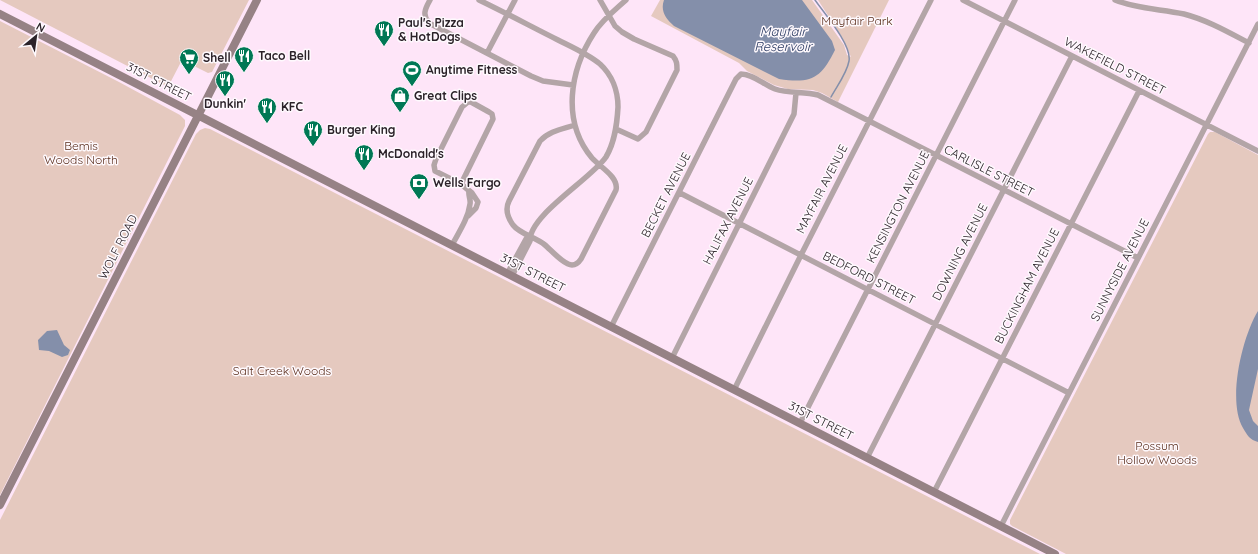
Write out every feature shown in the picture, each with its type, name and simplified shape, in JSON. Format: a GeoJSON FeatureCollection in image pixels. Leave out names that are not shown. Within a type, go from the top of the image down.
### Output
{"type":"FeatureCollection","features":[{"type":"Feature","properties":{"kind":"main road","name":"WOLF ROAD"},"geometry":{"type":"LineString","coordinates":[[0,505],[257,0]]}},
{"type":"Feature","properties":{"kind":"main road","name":"31ST STREET"},"geometry":{"type":"LineString","coordinates":[[0,14],[1051,553]]}},
{"type":"Feature","properties":{"kind":"street"},"geometry":{"type":"LineString","coordinates":[[430,0],[425,10],[425,18],[429,23],[531,76],[543,81],[572,85]]}},
{"type":"Feature","properties":{"kind":"street"},"geometry":{"type":"LineString","coordinates":[[480,0],[583,53],[600,64],[610,76],[616,89],[618,102],[616,129],[605,157],[599,165],[582,181],[550,208],[538,222],[530,236],[530,241],[510,275]]}},
{"type":"Feature","properties":{"kind":"street"},"geometry":{"type":"LineString","coordinates":[[487,53],[516,0]]}},
{"type":"Feature","properties":{"kind":"street"},"geometry":{"type":"LineString","coordinates":[[600,0],[615,26],[622,32],[634,39],[673,56],[677,60],[678,70],[646,132],[638,139],[616,129]]}},
{"type":"Feature","properties":{"kind":"street"},"geometry":{"type":"LineString","coordinates":[[575,125],[557,131],[540,141],[508,204],[507,213],[511,223],[518,230],[544,244],[567,264],[573,266],[579,263],[617,186],[614,180],[586,149],[575,125],[572,109],[572,85],[583,53],[594,32],[626,0]]}},
{"type":"Feature","properties":{"kind":"street","name":"MAYFAIR AVENUE"},"geometry":{"type":"LineString","coordinates":[[734,390],[931,0]]}},
{"type":"Feature","properties":{"kind":"street","name":"WAKEFIELD STREET"},"geometry":{"type":"LineString","coordinates":[[963,0],[1258,151]]}},
{"type":"Feature","properties":{"kind":"street","name":"KENSINGTON AVENUE"},"geometry":{"type":"LineString","coordinates":[[800,424],[1015,0]]}},
{"type":"Feature","properties":{"kind":"street"},"geometry":{"type":"LineString","coordinates":[[1115,0],[1137,7],[1175,13],[1200,19],[1249,43]]}},
{"type":"Feature","properties":{"kind":"street","name":"SUNNYSIDE AVENUE"},"geometry":{"type":"LineString","coordinates":[[1000,526],[1258,24]]}},
{"type":"Feature","properties":{"kind":"street","name":"DOWNING AVENUE"},"geometry":{"type":"LineString","coordinates":[[867,458],[1072,56]]}},
{"type":"Feature","properties":{"kind":"street","name":"CARLISLE STREET"},"geometry":{"type":"LineString","coordinates":[[741,74],[748,75],[778,90],[796,93],[807,92],[818,95],[1138,258]]}},
{"type":"Feature","properties":{"kind":"street","name":"BECKET AVENUE"},"geometry":{"type":"LineString","coordinates":[[611,327],[680,193],[736,79],[741,74]]}},
{"type":"Feature","properties":{"kind":"street","name":"BUCKINGHAM AVENUE"},"geometry":{"type":"LineString","coordinates":[[934,492],[1139,91]]}},
{"type":"Feature","properties":{"kind":"street","name":"HALIFAX AVENUE"},"geometry":{"type":"LineString","coordinates":[[672,358],[738,223],[794,114],[796,93]]}},
{"type":"Feature","properties":{"kind":"street"},"geometry":{"type":"LineString","coordinates":[[452,245],[468,216],[476,208],[478,203],[476,197],[461,184],[435,171],[434,165],[462,107],[466,103],[471,102],[490,112],[494,119],[461,184]]}},
{"type":"Feature","properties":{"kind":"street","name":"BEDFORD STREET"},"geometry":{"type":"LineString","coordinates":[[680,193],[1069,393]]}},
{"type":"Feature","properties":{"kind":"green space"},"geometry":{"type":"Polygon","coordinates":[[[0,0],[249,0],[212,72],[208,73],[182,60],[168,87],[0,0]]]}},
{"type":"Feature","properties":{"kind":"green space","name":"Mayfair Reservoir"},"geometry":{"type":"Polygon","coordinates":[[[660,0],[812,0],[844,45],[847,55],[851,57],[842,37],[818,0],[889,0],[838,102],[813,90],[788,89],[774,85],[747,71],[739,63],[651,16],[660,0]]]}},
{"type":"Feature","properties":{"kind":"green space","name":"Bemis Woods North"},"geometry":{"type":"Polygon","coordinates":[[[0,21],[180,115],[185,120],[185,126],[0,495],[0,21]]]}},
{"type":"Feature","properties":{"kind":"green space","name":"Salt Creek Woods"},"geometry":{"type":"Polygon","coordinates":[[[205,128],[210,129],[1040,554],[0,554],[0,520],[196,134],[205,128]]]}},
{"type":"Feature","properties":{"kind":"green space","name":"Possum Hollow Woods"},"geometry":{"type":"Polygon","coordinates":[[[1210,132],[1215,132],[1258,155],[1258,554],[1066,554],[1012,526],[1010,524],[1010,520],[1210,132]]]}},
{"type":"Feature","properties":{"kind":"water","name":"Mayfair Reservoir"},"geometry":{"type":"Polygon","coordinates":[[[664,0],[802,0],[832,41],[835,50],[825,67],[814,77],[800,81],[779,79],[674,26],[668,21],[664,14],[664,0]]]}},
{"type":"Feature","properties":{"kind":"water"},"geometry":{"type":"Polygon","coordinates":[[[1258,311],[1258,369],[1249,410],[1253,421],[1258,426],[1258,442],[1249,437],[1238,416],[1236,386],[1242,352],[1252,322],[1258,311]]]}},
{"type":"Feature","properties":{"kind":"water"},"geometry":{"type":"Polygon","coordinates":[[[57,330],[64,345],[70,350],[68,355],[62,357],[49,351],[39,350],[38,340],[47,331],[57,330]]]}},
{"type":"Feature","properties":{"kind":"waterway"},"geometry":{"type":"LineString","coordinates":[[815,0],[842,38],[849,54],[849,61],[846,70],[831,97]]}},
{"type":"Feature","properties":{"kind":"place","name":"Paul's Pizza & HotDogs"},"geometry":{"type":"Point","coordinates":[384,47]}},
{"type":"Feature","properties":{"kind":"place","name":"Taco Bell"},"geometry":{"type":"Point","coordinates":[244,73]}},
{"type":"Feature","properties":{"kind":"place","name":"Shell"},"geometry":{"type":"Point","coordinates":[189,75]}},
{"type":"Feature","properties":{"kind":"place","name":"Anytime Fitness"},"geometry":{"type":"Point","coordinates":[412,87]}},
{"type":"Feature","properties":{"kind":"place","name":"Dunkin'"},"geometry":{"type":"Point","coordinates":[225,97]}},
{"type":"Feature","properties":{"kind":"place","name":"Great Clips"},"geometry":{"type":"Point","coordinates":[400,113]}},
{"type":"Feature","properties":{"kind":"place","name":"KFC"},"geometry":{"type":"Point","coordinates":[267,124]}},
{"type":"Feature","properties":{"kind":"place","name":"Burger King"},"geometry":{"type":"Point","coordinates":[313,147]}},
{"type":"Feature","properties":{"kind":"place","name":"McDonald's"},"geometry":{"type":"Point","coordinates":[364,171]}},
{"type":"Feature","properties":{"kind":"place","name":"Wells Fargo"},"geometry":{"type":"Point","coordinates":[419,200]}},
{"type":"Feature","properties":{"kind":"park label","name":"Mayfair Park"},"geometry":{"type":"Point","coordinates":[857,21]}}]}
